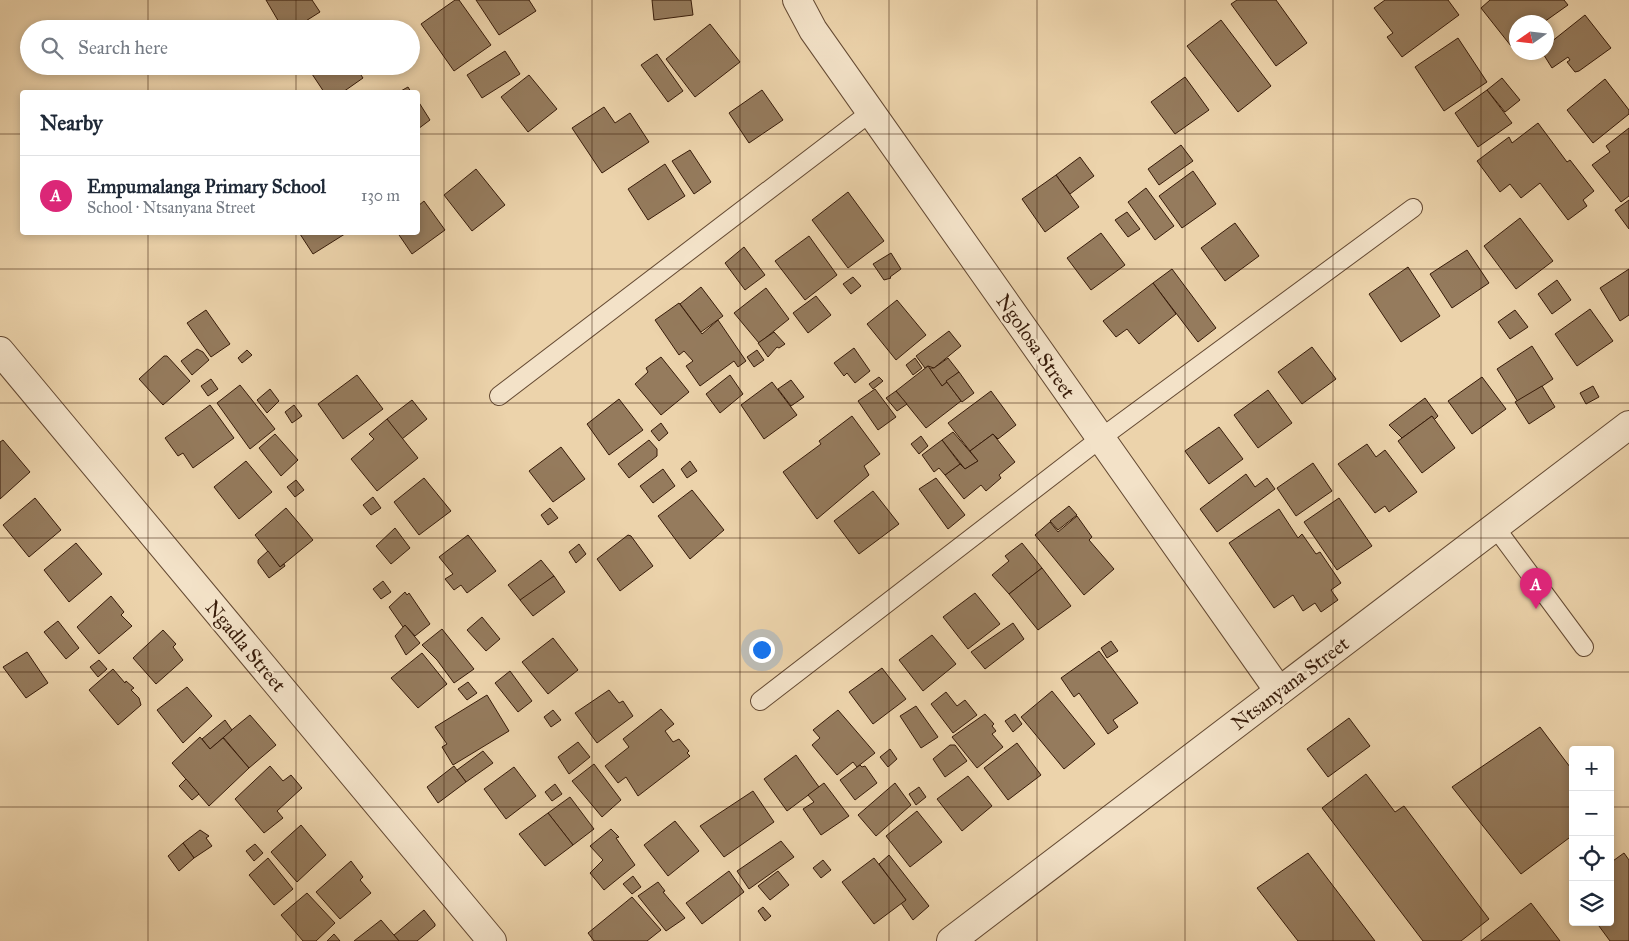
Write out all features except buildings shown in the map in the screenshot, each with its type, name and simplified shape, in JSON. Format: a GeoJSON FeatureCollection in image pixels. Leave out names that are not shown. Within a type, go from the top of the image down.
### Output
{"type":"FeatureCollection","features":[{"type":"Feature","properties":{"kind":"street","name":"Ngolosa Street"},"geometry":{"type":"LineString","coordinates":[[797,0],[813,30],[1279,691]]}},
{"type":"Feature","properties":{"kind":"street","name":"Ngadla Street"},"geometry":{"type":"LineString","coordinates":[[0,351],[492,941]]}},
{"type":"Feature","properties":{"kind":"street","name":"Ntsanyana Street"},"geometry":{"type":"LineString","coordinates":[[951,941],[1629,425]]}},
{"type":"Feature","properties":{"kind":"lane"},"geometry":{"type":"LineString","coordinates":[[499,396],[871,112]]}},
{"type":"Feature","properties":{"kind":"lane"},"geometry":{"type":"LineString","coordinates":[[760,701],[1101,438],[1413,208]]}},
{"type":"Feature","properties":{"kind":"lane"},"geometry":{"type":"LineString","coordinates":[[1495,527],[1584,647]]}},
{"type":"Feature","properties":{"kind":"place","name":"Empumalanga Primary School"},"geometry":{"type":"Point","coordinates":[1536,609]}}]}
